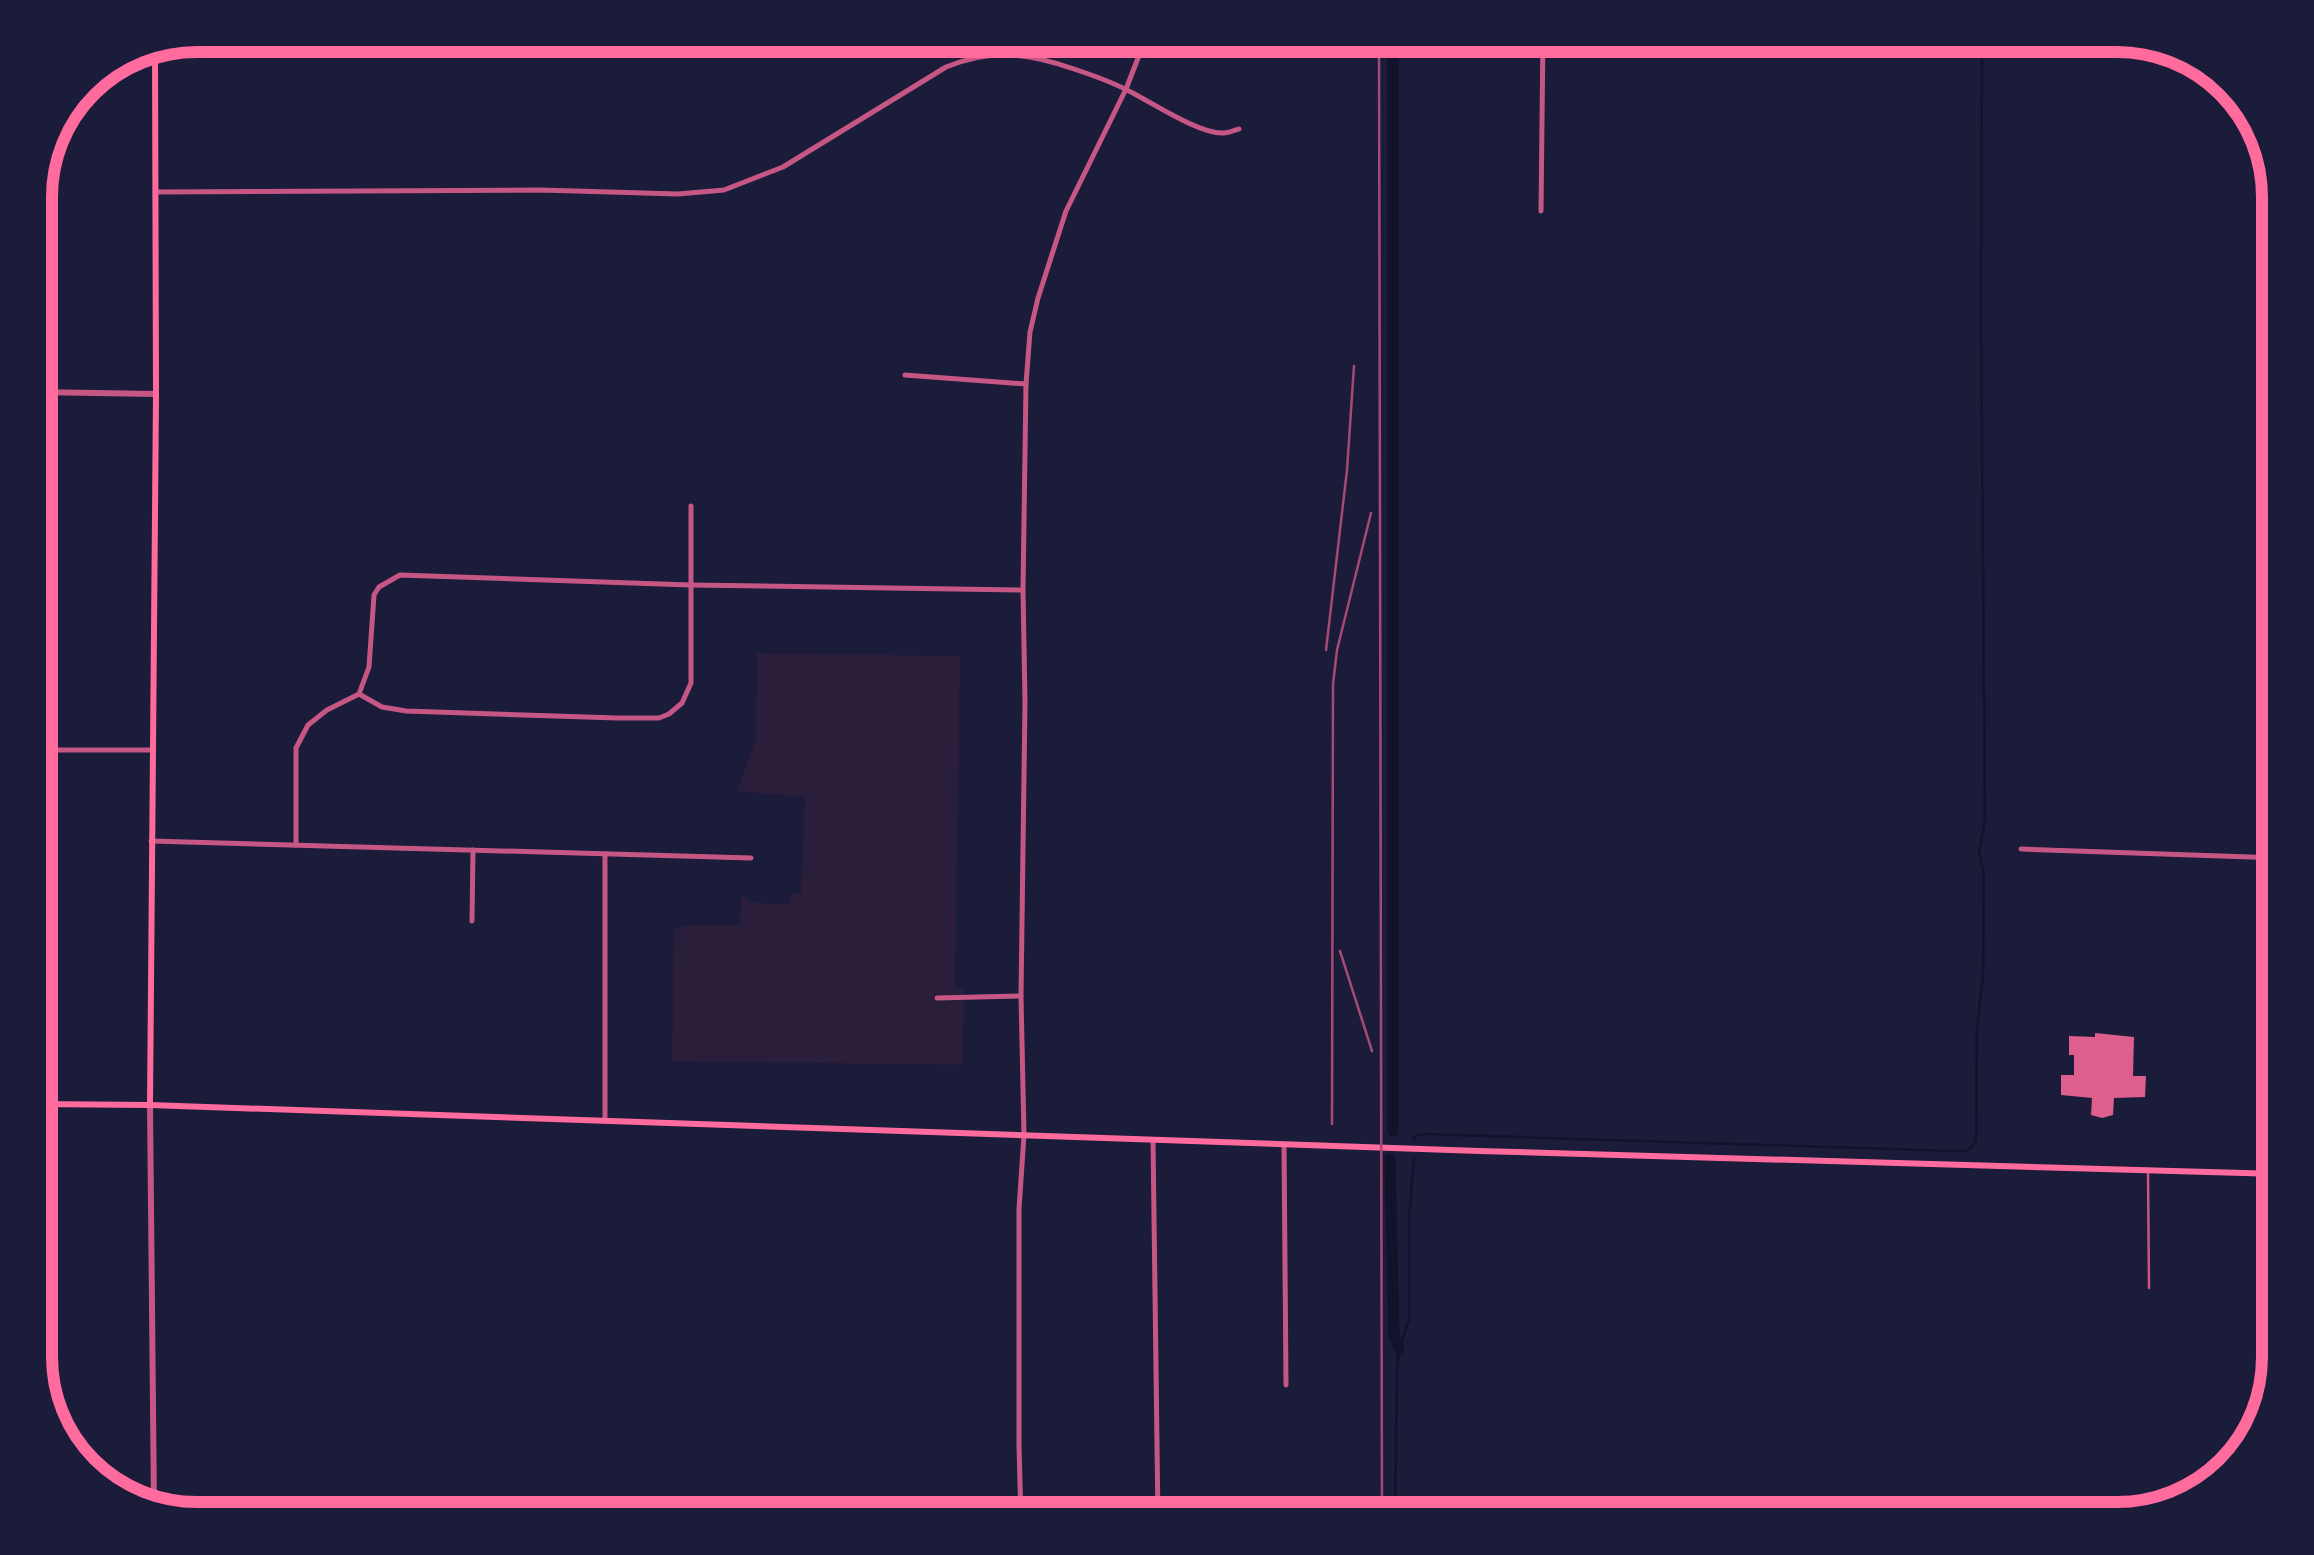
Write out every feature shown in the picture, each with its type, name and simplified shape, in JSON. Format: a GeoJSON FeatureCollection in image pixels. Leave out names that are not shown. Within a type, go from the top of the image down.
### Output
{"type":"FeatureCollection","features":[{"type":"Feature","properties":{"kind":"main road"},"geometry":{"type":"LineString","coordinates":[[150,1105],[155,60]]}},
{"type":"Feature","properties":{"kind":"main road"},"geometry":{"type":"LineString","coordinates":[[53,1104],[2262,1173]]}},
{"type":"Feature","properties":{"kind":"street"},"geometry":{"type":"LineString","coordinates":[[1021,1502],[1023,590],[1030,332],[1066,211],[1140,52]]}},
{"type":"Feature","properties":{"kind":"street"},"geometry":{"type":"LineString","coordinates":[[1542,211],[1543,52]]}},
{"type":"Feature","properties":{"kind":"street"},"geometry":{"type":"LineString","coordinates":[[155,192],[715,191],[783,167],[933,75],[970,58],[1024,55],[1047,59],[1126,89],[1205,129],[1223,134],[1239,129]]}},
{"type":"Feature","properties":{"kind":"street"},"geometry":{"type":"LineString","coordinates":[[905,376],[1026,384]]}},
{"type":"Feature","properties":{"kind":"street"},"geometry":{"type":"LineString","coordinates":[[53,392],[156,394]]}},
{"type":"Feature","properties":{"kind":"street"},"geometry":{"type":"LineString","coordinates":[[359,694],[406,712],[659,718],[670,714],[682,703],[690,683],[691,506]]}},
{"type":"Feature","properties":{"kind":"street"},"geometry":{"type":"LineString","coordinates":[[296,845],[296,748],[308,725],[359,694],[369,667],[374,595],[400,576],[1023,590]]}},
{"type":"Feature","properties":{"kind":"street"},"geometry":{"type":"LineString","coordinates":[[53,750],[152,750]]}},
{"type":"Feature","properties":{"kind":"street"},"geometry":{"type":"LineString","coordinates":[[151,841],[751,858]]}},
{"type":"Feature","properties":{"kind":"street"},"geometry":{"type":"LineString","coordinates":[[2021,849],[2262,857]]}},
{"type":"Feature","properties":{"kind":"street"},"geometry":{"type":"LineString","coordinates":[[472,921],[473,850]]}},
{"type":"Feature","properties":{"kind":"street"},"geometry":{"type":"LineString","coordinates":[[605,854],[605,1120]]}},
{"type":"Feature","properties":{"kind":"street"},"geometry":{"type":"LineString","coordinates":[[938,998],[1021,996]]}},
{"type":"Feature","properties":{"kind":"street"},"geometry":{"type":"LineString","coordinates":[[150,1105],[154,1496]]}},
{"type":"Feature","properties":{"kind":"street"},"geometry":{"type":"LineString","coordinates":[[1154,1140],[1158,1502]]}},
{"type":"Feature","properties":{"kind":"street"},"geometry":{"type":"LineString","coordinates":[[1284,1144],[1286,1385]]}},
{"type":"Feature","properties":{"kind":"lane"},"geometry":{"type":"LineString","coordinates":[[2148,1170],[2149,1288]]}},
{"type":"Feature","properties":{"kind":"shaded area"},"geometry":{"type":"Polygon","coordinates":[[[757,653],[960,656],[955,988],[964,989],[963,1065],[672,1061],[674,930],[687,925],[740,925],[741,895],[755,903],[790,904],[791,893],[801,893],[805,797],[737,791],[756,739],[757,653]]]}},
{"type":"Feature","properties":{"kind":"building"},"geometry":{"type":"Polygon","coordinates":[[[2095,1033],[2134,1037],[2133,1076],[2146,1076],[2145,1097],[2114,1098],[2113,1115],[2102,1118],[2091,1115],[2092,1098],[2061,1095],[2061,1075],[2074,1075],[2069,1036],[2095,1037],[2095,1033]]]}},
{"type":"Feature","properties":{"kind":"waterway"},"geometry":{"type":"LineString","coordinates":[[1393,52],[1393,1131]]}},
{"type":"Feature","properties":{"kind":"waterway"},"geometry":{"type":"LineString","coordinates":[[1414,1140],[1415,1136],[1425,1134],[1957,1151],[1969,1149],[1976,1141],[1977,1028],[1983,974],[1984,876],[1979,851],[1985,823],[1982,52]]}},
{"type":"Feature","properties":{"kind":"waterway"},"geometry":{"type":"LineString","coordinates":[[1390,1159],[1394,1336],[1399,1349]]}},
{"type":"Feature","properties":{"kind":"waterway"},"geometry":{"type":"LineString","coordinates":[[1395,1502],[1397,1368],[1409,1321],[1409,1219],[1414,1159]]}},
{"type":"Feature","properties":{"kind":"railway"},"geometry":{"type":"LineString","coordinates":[[1379,52],[1382,1502]]}},
{"type":"Feature","properties":{"kind":"railway"},"geometry":{"type":"LineString","coordinates":[[1326,650],[1347,470],[1354,366]]}},
{"type":"Feature","properties":{"kind":"railway"},"geometry":{"type":"LineString","coordinates":[[1332,1124],[1333,684],[1337,650],[1371,513]]}},
{"type":"Feature","properties":{"kind":"railway"},"geometry":{"type":"LineString","coordinates":[[1340,951],[1372,1051]]}}]}
